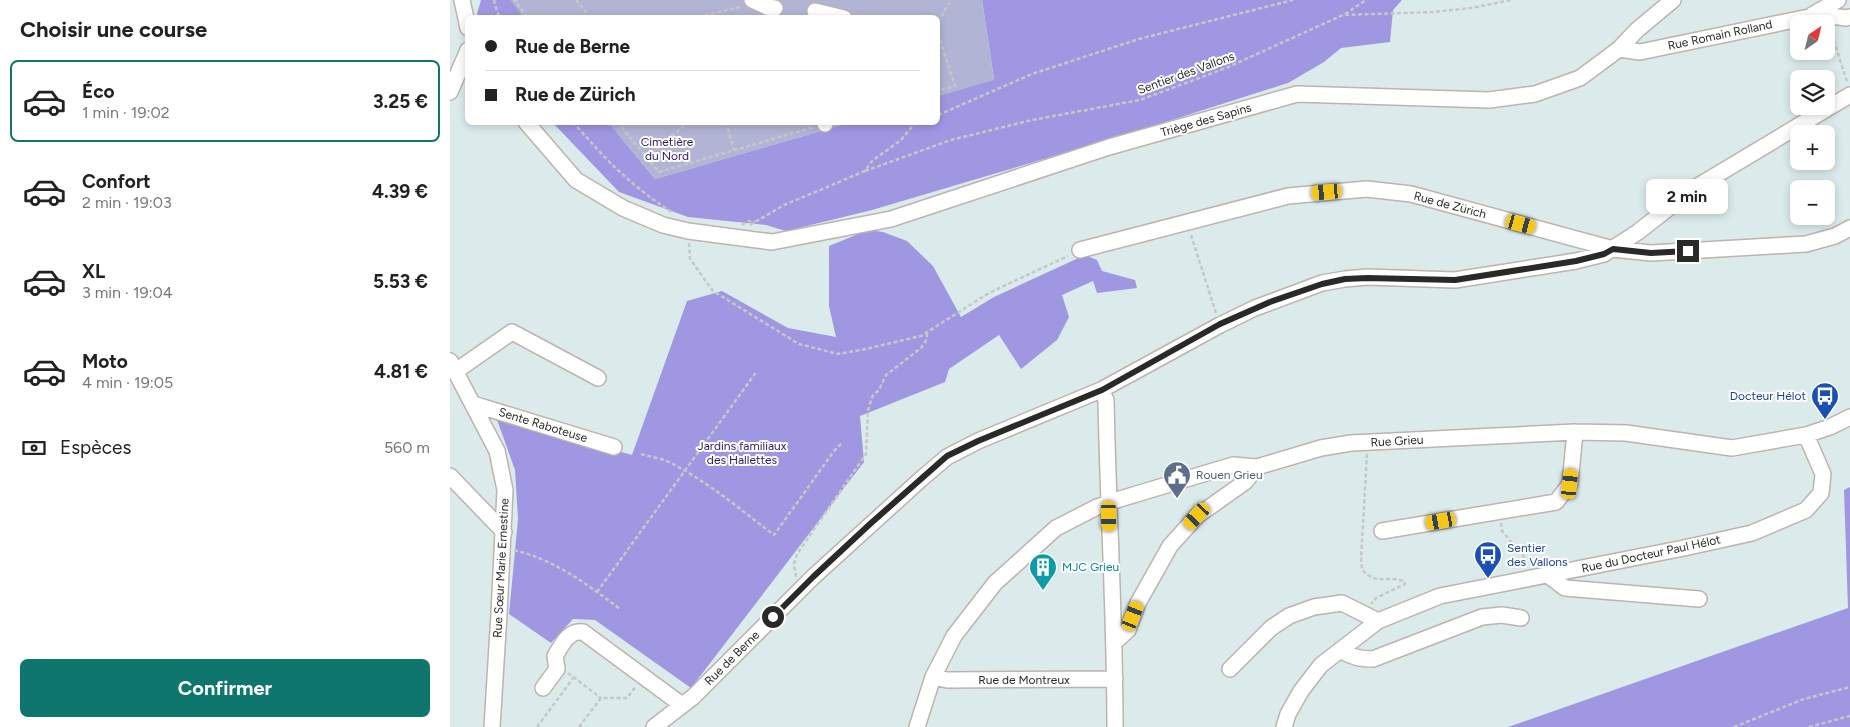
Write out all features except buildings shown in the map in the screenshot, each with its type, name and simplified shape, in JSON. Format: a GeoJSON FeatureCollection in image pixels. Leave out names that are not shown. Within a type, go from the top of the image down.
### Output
{"type":"FeatureCollection","features":[{"type":"Feature","properties":{"kind":"street"},"geometry":{"type":"LineString","coordinates":[[462,0],[465,15]]}},
{"type":"Feature","properties":{"kind":"street","name":"Triège des Sapins"},"geometry":{"type":"LineString","coordinates":[[529,125],[576,180],[624,208],[663,224],[688,231],[772,242],[891,219],[1109,147],[1296,94],[1489,100],[1535,94],[1580,78],[1620,49],[1637,30],[1673,0]]}},
{"type":"Feature","properties":{"kind":"street"},"geometry":{"type":"LineString","coordinates":[[1812,15],[1838,0]]}},
{"type":"Feature","properties":{"kind":"street"},"geometry":{"type":"LineString","coordinates":[[754,2],[776,8]]}},
{"type":"Feature","properties":{"kind":"street"},"geometry":{"type":"LineString","coordinates":[[814,10],[833,15]]}},
{"type":"Feature","properties":{"kind":"street","name":"Rue Romain Rolland"},"geometry":{"type":"LineString","coordinates":[[1835,16],[1850,17]]}},
{"type":"Feature","properties":{"kind":"street","name":"Rue Romain Rolland"},"geometry":{"type":"LineString","coordinates":[[1620,49],[1640,52],[1790,21]]}},
{"type":"Feature","properties":{"kind":"street"},"geometry":{"type":"LineString","coordinates":[[450,92],[465,57]]}},
{"type":"Feature","properties":{"kind":"street"},"geometry":{"type":"LineString","coordinates":[[1613,249],[1638,232],[1692,189],[1849,89]]}},
{"type":"Feature","properties":{"kind":"street","name":"Rue de Zürich"},"geometry":{"type":"LineString","coordinates":[[1080,250],[1288,196],[1367,189],[1411,194],[1613,249],[1651,253],[1806,244],[1835,236],[1850,228]]}},
{"type":"Feature","properties":{"kind":"street","name":"Rue de Berne"},"geometry":{"type":"LineString","coordinates":[[654,727],[693,697],[800,590],[870,524],[947,456],[978,441],[1102,390],[1220,324],[1270,302],[1322,284],[1345,279],[1367,278],[1455,280],[1576,261],[1604,254],[1613,249]]}},
{"type":"Feature","properties":{"kind":"street"},"geometry":{"type":"LineString","coordinates":[[453,366],[512,332],[598,378]]}},
{"type":"Feature","properties":{"kind":"street","name":"Rue Sœur Marie Ernestine"},"geometry":{"type":"LineString","coordinates":[[453,366],[497,451],[505,490],[504,540],[492,727]]}},
{"type":"Feature","properties":{"kind":"street"},"geometry":{"type":"LineString","coordinates":[[1102,390],[1106,400],[1111,595],[1115,642],[1115,727]]}},
{"type":"Feature","properties":{"kind":"street","name":"Sente Raboteuse"},"geometry":{"type":"LineString","coordinates":[[473,404],[614,447]]}},
{"type":"Feature","properties":{"kind":"street","name":"Rue Grieu"},"geometry":{"type":"LineString","coordinates":[[1257,467],[1321,448],[1368,442],[1575,432],[1626,433],[1732,448],[1806,435],[1850,417]]}},
{"type":"Feature","properties":{"kind":"street"},"geometry":{"type":"LineString","coordinates":[[1382,531],[1556,502],[1570,484],[1575,432]]}},
{"type":"Feature","properties":{"kind":"street","name":"Rue du Docteur Paul Hélot"},"geometry":{"type":"LineString","coordinates":[[1284,727],[1288,714],[1301,691],[1321,665],[1378,621],[1440,596],[1548,569],[1752,533],[1806,510],[1821,493],[1823,474],[1806,435]]}},
{"type":"Feature","properties":{"kind":"street"},"geometry":{"type":"LineString","coordinates":[[917,727],[933,677],[954,636],[995,584],[1056,528],[1109,503],[1233,465],[1257,467]]}},
{"type":"Feature","properties":{"kind":"street"},"geometry":{"type":"LineString","coordinates":[[1115,642],[1128,630],[1138,603],[1170,546],[1197,516],[1245,482],[1257,467]]}},
{"type":"Feature","properties":{"kind":"street"},"geometry":{"type":"LineString","coordinates":[[450,476],[504,540]]}},
{"type":"Feature","properties":{"kind":"street"},"geometry":{"type":"LineString","coordinates":[[1548,569],[1565,588],[1698,599]]}},
{"type":"Feature","properties":{"kind":"street"},"geometry":{"type":"LineString","coordinates":[[1230,669],[1272,628],[1289,616],[1314,607],[1342,603],[1378,621]]}},
{"type":"Feature","properties":{"kind":"street"},"geometry":{"type":"LineString","coordinates":[[1340,650],[1349,656],[1361,659],[1372,658],[1482,618],[1502,616],[1520,618]]}},
{"type":"Feature","properties":{"kind":"street"},"geometry":{"type":"LineString","coordinates":[[543,688],[557,669],[555,656],[569,634],[577,631],[583,632],[682,705]]}},
{"type":"Feature","properties":{"kind":"street","name":"Rue de Montreux"},"geometry":{"type":"LineString","coordinates":[[933,677],[947,680],[1115,679]]}},
{"type":"Feature","properties":{"kind":"path"},"geometry":{"type":"LineString","coordinates":[[494,0],[499,15]]}},
{"type":"Feature","properties":{"kind":"path"},"geometry":{"type":"LineString","coordinates":[[518,0],[515,1],[526,15]]}},
{"type":"Feature","properties":{"kind":"path"},"geometry":{"type":"LineString","coordinates":[[576,0],[588,15]]}},
{"type":"Feature","properties":{"kind":"path"},"geometry":{"type":"LineString","coordinates":[[940,19],[951,0]]}},
{"type":"Feature","properties":{"kind":"path"},"geometry":{"type":"LineString","coordinates":[[940,113],[1032,74],[1139,38],[1292,0]]}},
{"type":"Feature","properties":{"kind":"path"},"geometry":{"type":"LineString","coordinates":[[1343,15],[1366,0]]}},
{"type":"Feature","properties":{"kind":"path","name":"Sentier des Vallons"},"geometry":{"type":"LineString","coordinates":[[736,238],[755,222],[784,204],[865,171],[950,140],[1032,120],[1140,100],[1226,68],[1343,15],[1433,12],[1470,8],[1511,0]]}},
{"type":"Feature","properties":{"kind":"path"},"geometry":{"type":"LineString","coordinates":[[704,15],[754,2]]}},
{"type":"Feature","properties":{"kind":"path"},"geometry":{"type":"LineString","coordinates":[[940,40],[955,86],[940,90]]}},
{"type":"Feature","properties":{"kind":"path"},"geometry":{"type":"LineString","coordinates":[[1835,44],[1849,89]]}},
{"type":"Feature","properties":{"kind":"path"},"geometry":{"type":"LineString","coordinates":[[576,125],[616,170],[649,197],[677,216]]}},
{"type":"Feature","properties":{"kind":"path"},"geometry":{"type":"LineString","coordinates":[[619,125],[659,172],[818,125]]}},
{"type":"Feature","properties":{"kind":"path"},"geometry":{"type":"LineString","coordinates":[[646,157],[685,125]]}},
{"type":"Feature","properties":{"kind":"path"},"geometry":{"type":"LineString","coordinates":[[727,125],[734,150]]}},
{"type":"Feature","properties":{"kind":"path","name":"Sentier des Vallons"},"geometry":{"type":"LineString","coordinates":[[865,171],[872,161],[901,140],[914,125]]}},
{"type":"Feature","properties":{"kind":"path"},"geometry":{"type":"LineString","coordinates":[[1187,222],[1220,324]]}},
{"type":"Feature","properties":{"kind":"path"},"geometry":{"type":"LineString","coordinates":[[688,231],[690,259],[713,291],[799,344],[838,354],[866,350],[912,338],[927,332],[989,293],[1080,250]]}},
{"type":"Feature","properties":{"kind":"path"},"geometry":{"type":"LineString","coordinates":[[800,590],[794,564],[797,554],[866,454],[868,410],[873,395],[879,390],[886,375],[921,348],[927,339],[927,332]]}},
{"type":"Feature","properties":{"kind":"path"},"geometry":{"type":"LineString","coordinates":[[597,592],[757,372]]}},
{"type":"Feature","properties":{"kind":"path"},"geometry":{"type":"LineString","coordinates":[[1362,614],[1376,598],[1405,584],[1404,581],[1398,579],[1374,579],[1362,570],[1361,559],[1368,442]]}},
{"type":"Feature","properties":{"kind":"path"},"geometry":{"type":"LineString","coordinates":[[641,454],[662,459],[685,471],[731,502],[774,535],[834,451],[842,443]]}},
{"type":"Feature","properties":{"kind":"path"},"geometry":{"type":"LineString","coordinates":[[1500,512],[1502,531],[1525,558],[1548,569]]}},
{"type":"Feature","properties":{"kind":"path"},"geometry":{"type":"LineString","coordinates":[[504,540],[548,561],[620,609]]}},
{"type":"Feature","properties":{"kind":"path"},"geometry":{"type":"LineString","coordinates":[[557,664],[601,698],[627,698],[643,676]]}},
{"type":"Feature","properties":{"kind":"path"},"geometry":{"type":"LineString","coordinates":[[537,727],[574,677]]}},
{"type":"Feature","properties":{"kind":"path"},"geometry":{"type":"LineString","coordinates":[[1734,727],[1804,699],[1850,687]]}},
{"type":"Feature","properties":{"kind":"path"},"geometry":{"type":"LineString","coordinates":[[579,727],[601,698]]}},
{"type":"Feature","properties":{"kind":"path"},"geometry":{"type":"LineString","coordinates":[[1809,727],[1850,716]]}},
{"type":"Feature","properties":{"kind":"green space"},"geometry":{"type":"Polygon","coordinates":[[[481,0],[511,0],[522,15],[478,15],[481,0]]]}},
{"type":"Feature","properties":{"kind":"green space"},"geometry":{"type":"Polygon","coordinates":[[[511,0],[982,0],[994,80],[940,95],[940,15],[522,15],[511,0]]]}},
{"type":"Feature","properties":{"kind":"green space"},"geometry":{"type":"Polygon","coordinates":[[[982,0],[1402,0],[1393,10],[1390,42],[1341,48],[1324,62],[1288,83],[1125,135],[872,210],[786,231],[766,225],[688,217],[619,192],[555,125],[611,125],[655,179],[841,125],[940,125],[940,95],[994,79],[982,0]]]}},
{"type":"Feature","properties":{"kind":"green space","name":"Cimetière du Nord"},"geometry":{"type":"Polygon","coordinates":[[[611,125],[841,125],[655,179],[611,125]]]}},
{"type":"Feature","properties":{"kind":"green space","name":"Jardins familiaux des Hallettes"},"geometry":{"type":"Polygon","coordinates":[[[868,230],[883,232],[907,241],[933,266],[961,317],[994,297],[1085,255],[1097,260],[1102,271],[1135,280],[1137,288],[1097,293],[1093,281],[1062,295],[1069,317],[1057,340],[1021,369],[999,335],[949,369],[945,382],[860,416],[864,462],[691,688],[595,620],[573,619],[551,643],[509,614],[518,519],[515,470],[496,417],[632,455],[687,301],[722,291],[788,328],[836,337],[829,306],[829,246],[868,230]]]}},
{"type":"Feature","properties":{"kind":"green space"},"geometry":{"type":"Polygon","coordinates":[[[1850,487],[1850,727],[1508,727],[1848,608],[1844,490],[1850,487]]]}},
{"type":"Feature","properties":{"kind":"place","name":"Docteur Hélot"},"geometry":{"type":"Point","coordinates":[1825,420]}},
{"type":"Feature","properties":{"kind":"place","name":"Rouen Grieu"},"geometry":{"type":"Point","coordinates":[1177,499]}},
{"type":"Feature","properties":{"kind":"place","name":"Sentier des Vallons"},"geometry":{"type":"Point","coordinates":[1488,579]}},
{"type":"Feature","properties":{"kind":"place","name":"MJC Grieu"},"geometry":{"type":"Point","coordinates":[1043,591]}},
{"type":"Feature","properties":{"kind":"route"},"geometry":{"type":"LineString","coordinates":[[773,617],[870,524],[947,456],[978,441],[1102,390],[1220,324],[1255,308],[1322,284],[1345,279],[1455,280],[1576,261],[1604,254],[1613,249],[1651,253],[1688,251]]}}]}
